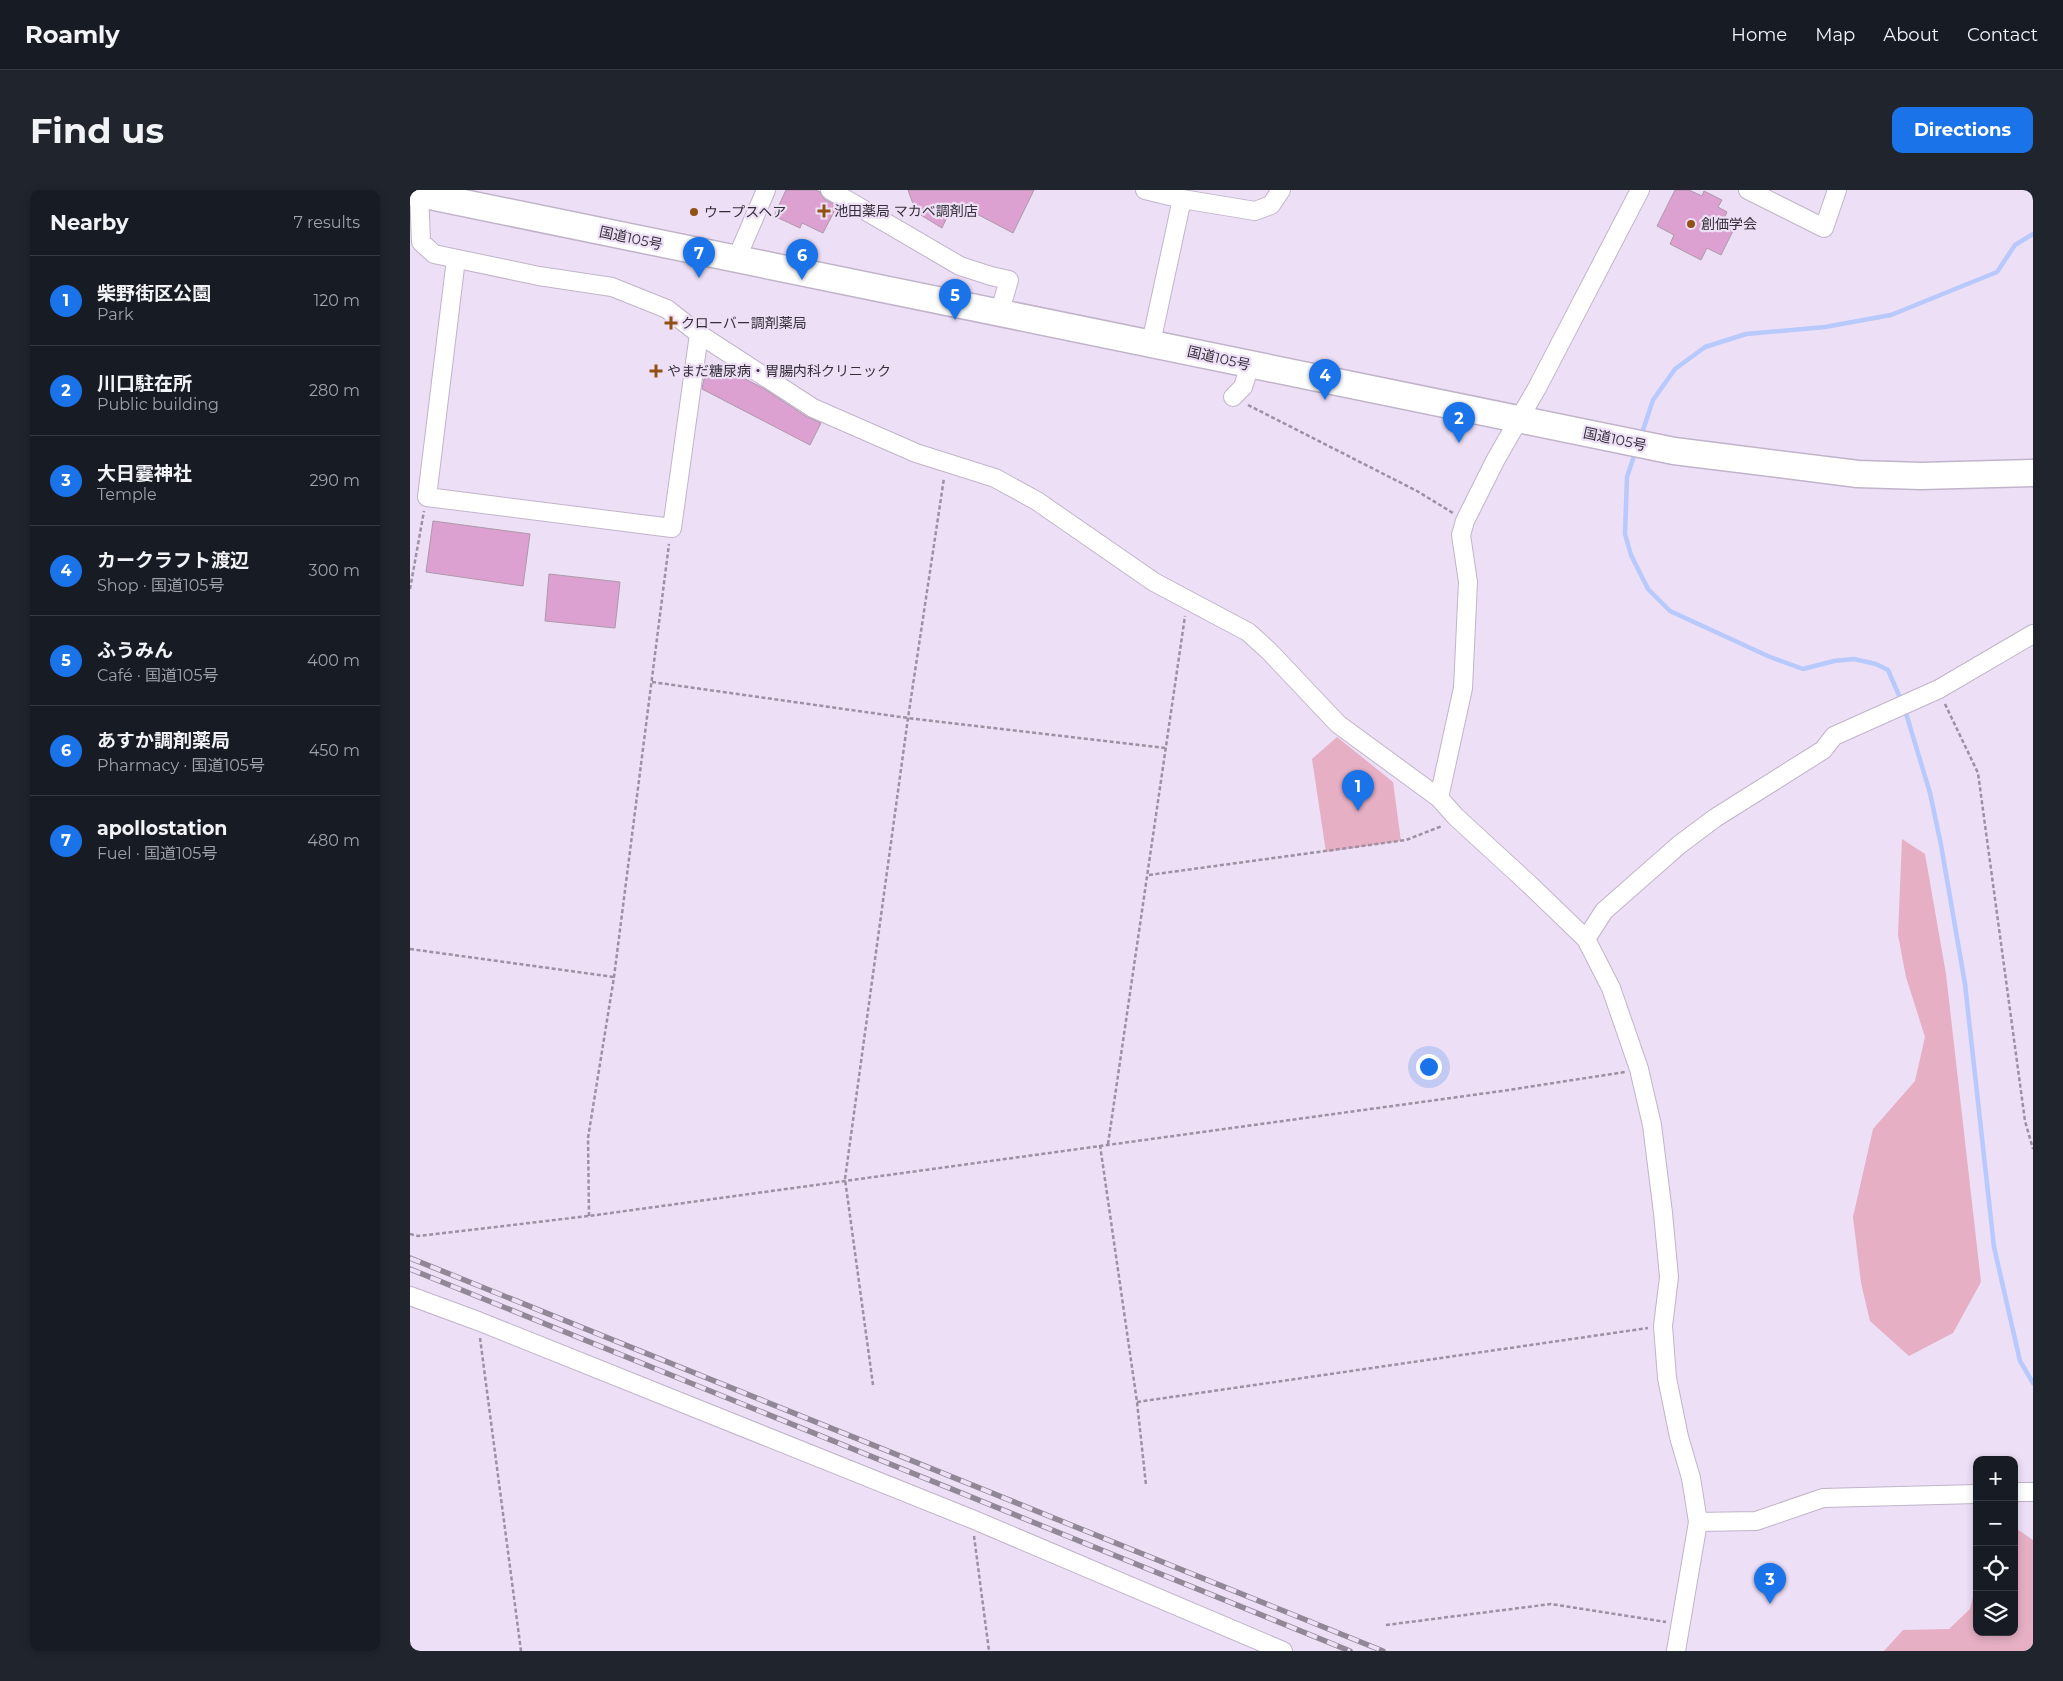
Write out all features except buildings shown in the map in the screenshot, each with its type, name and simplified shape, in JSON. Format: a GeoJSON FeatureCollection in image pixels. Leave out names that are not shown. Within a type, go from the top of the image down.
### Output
{"type":"FeatureCollection","features":[{"type":"Feature","properties":{"kind":"highway","name":"国道105号"},"geometry":{"type":"LineString","coordinates":[[416,192],[736,260],[1674,451],[1858,474],[1921,476],[2033,473]]}},
{"type":"Feature","properties":{"kind":"street"},"geometry":{"type":"LineString","coordinates":[[736,260],[766,190]]}},
{"type":"Feature","properties":{"kind":"street"},"geometry":{"type":"LineString","coordinates":[[830,190],[960,266],[1009,280],[999,314]]}},
{"type":"Feature","properties":{"kind":"street"},"geometry":{"type":"LineString","coordinates":[[1145,190],[1182,199],[1255,211],[1271,206],[1281,190]]}},
{"type":"Feature","properties":{"kind":"street"},"geometry":{"type":"LineString","coordinates":[[1439,798],[1463,688],[1468,582],[1461,535],[1465,521],[1496,459],[1519,420],[1640,190]]}},
{"type":"Feature","properties":{"kind":"street"},"geometry":{"type":"LineString","coordinates":[[1748,190],[1824,228],[1837,190]]}},
{"type":"Feature","properties":{"kind":"street"},"geometry":{"type":"LineString","coordinates":[[416,192],[421,211],[421,242],[434,254],[539,276],[612,287],[667,309],[699,334],[814,408],[916,453],[995,478],[1037,501],[1130,566],[1248,632],[1269,651],[1338,724],[1439,798],[1456,817],[1586,940],[1611,988],[1639,1069],[1652,1125],[1669,1277],[1663,1326],[1667,1378],[1679,1436],[1691,1478],[1698,1522],[1676,1651]]}},
{"type":"Feature","properties":{"kind":"street"},"geometry":{"type":"LineString","coordinates":[[1151,343],[1182,199]]}},
{"type":"Feature","properties":{"kind":"street"},"geometry":{"type":"LineString","coordinates":[[456,259],[427,497],[672,528],[699,334]]}},
{"type":"Feature","properties":{"kind":"street"},"geometry":{"type":"LineString","coordinates":[[1233,397],[1243,387],[1250,365]]}},
{"type":"Feature","properties":{"kind":"street"},"geometry":{"type":"LineString","coordinates":[[1586,940],[1604,911],[1679,845],[1715,818],[1824,750],[1834,736],[1939,689],[2033,634]]}},
{"type":"Feature","properties":{"kind":"street"},"geometry":{"type":"LineString","coordinates":[[410,1296],[478,1321],[972,1519],[1283,1651]]}},
{"type":"Feature","properties":{"kind":"street"},"geometry":{"type":"LineString","coordinates":[[2018,1492],[2033,1492]]}},
{"type":"Feature","properties":{"kind":"street"},"geometry":{"type":"LineString","coordinates":[[1698,1522],[1756,1521],[1823,1498],[1973,1494]]}},
{"type":"Feature","properties":{"kind":"path"},"geometry":{"type":"LineString","coordinates":[[1233,397],[1416,491],[1465,521]]}},
{"type":"Feature","properties":{"kind":"path"},"geometry":{"type":"LineString","coordinates":[[873,1386],[845,1179],[908,718],[947,463]]}},
{"type":"Feature","properties":{"kind":"path"},"geometry":{"type":"LineString","coordinates":[[410,589],[427,497]]}},
{"type":"Feature","properties":{"kind":"path"},"geometry":{"type":"LineString","coordinates":[[589,1216],[588,1138],[614,977],[672,528]]}},
{"type":"Feature","properties":{"kind":"path"},"geometry":{"type":"LineString","coordinates":[[1108,1144],[1188,600]]}},
{"type":"Feature","properties":{"kind":"path"},"geometry":{"type":"LineString","coordinates":[[652,682],[908,718],[1165,748]]}},
{"type":"Feature","properties":{"kind":"path"},"geometry":{"type":"LineString","coordinates":[[1939,689],[1978,773],[2025,1121],[2033,1148]]}},
{"type":"Feature","properties":{"kind":"path"},"geometry":{"type":"LineString","coordinates":[[1148,875],[1406,840],[1448,824],[1456,817]]}},
{"type":"Feature","properties":{"kind":"path"},"geometry":{"type":"LineString","coordinates":[[410,949],[614,977]]}},
{"type":"Feature","properties":{"kind":"path"},"geometry":{"type":"LineString","coordinates":[[410,1234],[418,1236],[589,1216],[845,1179],[1512,1089],[1639,1069]]}},
{"type":"Feature","properties":{"kind":"path"},"geometry":{"type":"LineString","coordinates":[[1100,1145],[1137,1402],[1146,1485]]}},
{"type":"Feature","properties":{"kind":"path"},"geometry":{"type":"LineString","coordinates":[[478,1321],[521,1651]]}},
{"type":"Feature","properties":{"kind":"path"},"geometry":{"type":"LineString","coordinates":[[1137,1402],[1663,1326]]}},
{"type":"Feature","properties":{"kind":"path"},"geometry":{"type":"LineString","coordinates":[[972,1519],[990,1651]]}},
{"type":"Feature","properties":{"kind":"path"},"geometry":{"type":"LineString","coordinates":[[1386,1625],[1551,1604],[1680,1624]]}},
{"type":"Feature","properties":{"kind":"shaded area"},"geometry":{"type":"Polygon","coordinates":[[[1337,737],[1393,782],[1401,841],[1326,852],[1312,759],[1337,737]]]}},
{"type":"Feature","properties":{"kind":"shaded area"},"geometry":{"type":"Polygon","coordinates":[[[1902,839],[1925,854],[1946,974],[1981,1282],[1953,1333],[1909,1356],[1870,1321],[1861,1283],[1853,1217],[1873,1129],[1915,1081],[1925,1037],[1906,977],[1898,935],[1902,839]]]}},
{"type":"Feature","properties":{"kind":"shaded area"},"geometry":{"type":"Polygon","coordinates":[[[2018,1530],[2033,1540],[2033,1651],[1884,1651],[1903,1630],[1949,1629],[1970,1609],[1973,1597],[1973,1636],[2018,1636],[2018,1530]]]}},
{"type":"Feature","properties":{"kind":"waterway"},"geometry":{"type":"LineString","coordinates":[[1641,436],[1653,400],[1675,369],[1705,347],[1746,334],[1825,327],[1891,315],[1997,272],[2015,245],[2033,234]]}},
{"type":"Feature","properties":{"kind":"waterway"},"geometry":{"type":"LineString","coordinates":[[1635,453],[1627,477],[1625,534],[1631,555],[1648,589],[1670,611],[1770,657],[1803,669],[1834,661],[1854,659],[1876,664],[1888,670],[1901,700]]}},
{"type":"Feature","properties":{"kind":"waterway"},"geometry":{"type":"LineString","coordinates":[[1905,710],[1930,793],[1965,984],[1994,1247],[2020,1361],[2033,1383]]}},
{"type":"Feature","properties":{"kind":"railway"},"geometry":{"type":"LineString","coordinates":[[410,1258],[1383,1651]]}},
{"type":"Feature","properties":{"kind":"railway"},"geometry":{"type":"LineString","coordinates":[[410,1269],[1350,1651]]}},
{"type":"Feature","properties":{"kind":"place","name":"池田薬局 マカベ調剤店"},"geometry":{"type":"Point","coordinates":[824,211]}},
{"type":"Feature","properties":{"kind":"place","name":"ウープスヘア"},"geometry":{"type":"Point","coordinates":[694,212]}},
{"type":"Feature","properties":{"kind":"place","name":"創価学会"},"geometry":{"type":"Point","coordinates":[1691,224]}},
{"type":"Feature","properties":{"kind":"place","name":"apollostation"},"geometry":{"type":"Point","coordinates":[699,278]}},
{"type":"Feature","properties":{"kind":"place","name":"あすか調剤薬局"},"geometry":{"type":"Point","coordinates":[802,280]}},
{"type":"Feature","properties":{"kind":"place","name":"ふうみん"},"geometry":{"type":"Point","coordinates":[955,320]}},
{"type":"Feature","properties":{"kind":"place","name":"クローバー調剤薬局"},"geometry":{"type":"Point","coordinates":[671,323]}},
{"type":"Feature","properties":{"kind":"place","name":"やまだ糖尿病・胃腸内科クリニック"},"geometry":{"type":"Point","coordinates":[656,371]}},
{"type":"Feature","properties":{"kind":"place","name":"カークラフト渡辺"},"geometry":{"type":"Point","coordinates":[1325,400]}},
{"type":"Feature","properties":{"kind":"place","name":"川口駐在所"},"geometry":{"type":"Point","coordinates":[1459,443]}},
{"type":"Feature","properties":{"kind":"place","name":"柴野街区公園"},"geometry":{"type":"Point","coordinates":[1358,811]}},
{"type":"Feature","properties":{"kind":"place","name":"大日霎神社"},"geometry":{"type":"Point","coordinates":[1770,1604]}}]}
